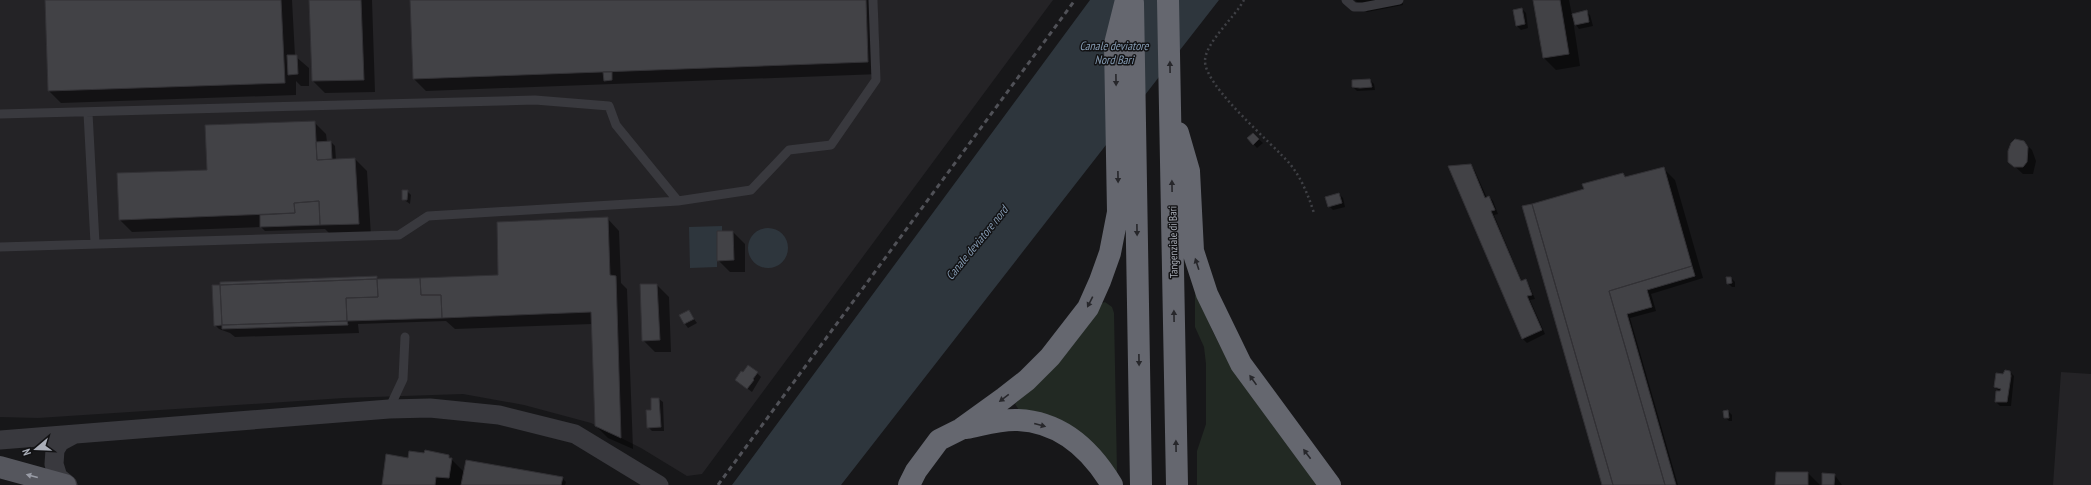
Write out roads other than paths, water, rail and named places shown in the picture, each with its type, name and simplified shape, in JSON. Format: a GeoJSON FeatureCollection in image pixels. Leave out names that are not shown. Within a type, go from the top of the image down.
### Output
{"type":"FeatureCollection","features":[{"type":"Feature","properties":{"kind":"highway"},"geometry":{"type":"LineString","coordinates":[[1126,0],[1115,44],[1126,136],[1141,485]]}},
{"type":"Feature","properties":{"kind":"highway"},"geometry":{"type":"LineString","coordinates":[[909,485],[916,471],[939,440],[961,429],[1027,380],[1050,357],[1088,308],[1110,253],[1118,212],[1126,136],[1133,0]]}},
{"type":"Feature","properties":{"kind":"highway","name":"Tangenziale di Bari"},"geometry":{"type":"LineString","coordinates":[[1168,0],[1177,485]]}},
{"type":"Feature","properties":{"kind":"highway"},"geometry":{"type":"LineString","coordinates":[[1170,106],[1189,171],[1193,251],[1207,294],[1241,364],[1330,485]]}},
{"type":"Feature","properties":{"kind":"highway"},"geometry":{"type":"LineString","coordinates":[[961,429],[1017,420],[1042,424],[1066,435],[1084,448],[1100,464],[1112,485]]}},
{"type":"Feature","properties":{"kind":"main road"},"geometry":{"type":"LineString","coordinates":[[0,467],[66,485]]}},
{"type":"Feature","properties":{"kind":"main road"},"geometry":{"type":"LineString","coordinates":[[0,482],[7,485]]}},
{"type":"Feature","properties":{"kind":"street"},"geometry":{"type":"LineString","coordinates":[[0,440],[73,435],[155,426],[389,409],[430,408],[499,415],[575,434],[660,485]]}},
{"type":"Feature","properties":{"kind":"street"},"geometry":{"type":"LineString","coordinates":[[66,485],[58,477],[54,464],[55,450],[60,442],[73,435]]}},
{"type":"Feature","properties":{"kind":"lane"},"geometry":{"type":"LineString","coordinates":[[0,247],[400,235],[428,216],[678,201],[751,190],[789,150],[831,145],[876,80],[873,0]]}},
{"type":"Feature","properties":{"kind":"lane"},"geometry":{"type":"LineString","coordinates":[[1346,0],[1354,7],[1363,7],[1399,0]]}},
{"type":"Feature","properties":{"kind":"lane"},"geometry":{"type":"LineString","coordinates":[[0,114],[88,113],[535,100],[609,106],[616,125],[678,201]]}},
{"type":"Feature","properties":{"kind":"lane"},"geometry":{"type":"LineString","coordinates":[[88,113],[95,243]]}},
{"type":"Feature","properties":{"kind":"lane"},"geometry":{"type":"LineString","coordinates":[[389,409],[402,379],[405,337]]}},
{"type":"Feature","properties":{"kind":"water","name":"Canale deviatore Nord Bari"},"geometry":{"type":"Polygon","coordinates":[[[1090,0],[1219,0],[841,485],[732,485],[1090,0]]]}},
{"type":"Feature","properties":{"kind":"water"},"geometry":{"type":"Polygon","coordinates":[[[722,226],[722,231],[717,231],[717,267],[690,268],[689,227],[722,226]]]}},
{"type":"Feature","properties":{"kind":"water"},"geometry":{"type":"Polygon","coordinates":[[[768,228],[779,231],[785,237],[788,248],[785,259],[779,265],[768,268],[757,265],[751,259],[748,248],[751,237],[757,231],[768,228]]]}},
{"type":"Feature","properties":{"kind":"railway"},"geometry":{"type":"LineString","coordinates":[[718,485],[1075,0]]}},
{"type":"Feature","properties":{"kind":"water label","name":"Canale deviatore nord"},"geometry":{"type":"Point","coordinates":[977,243]}}]}
